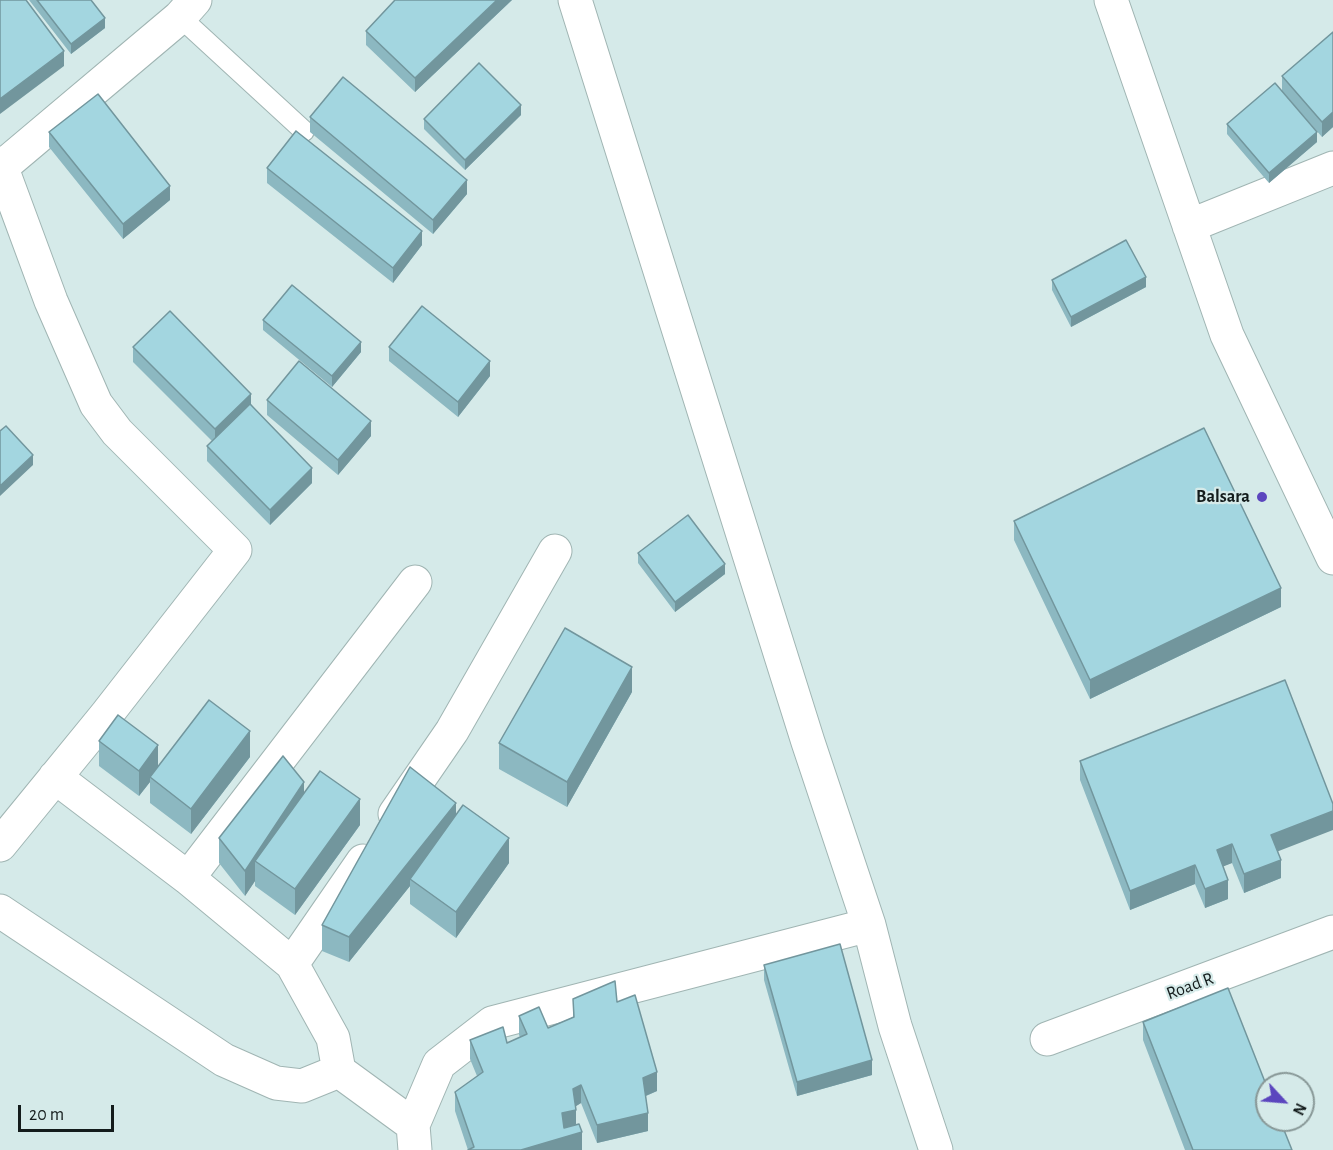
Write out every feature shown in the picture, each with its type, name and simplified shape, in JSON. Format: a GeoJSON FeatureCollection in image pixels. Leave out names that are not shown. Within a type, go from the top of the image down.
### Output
{"type":"FeatureCollection","features":[{"type":"Feature","properties":{"kind":"street"},"geometry":{"type":"LineString","coordinates":[[575,0],[808,742],[869,926],[895,1026],[936,1150]]}},
{"type":"Feature","properties":{"kind":"street"},"geometry":{"type":"LineString","coordinates":[[1111,0],[1227,335],[1333,558]]}},
{"type":"Feature","properties":{"kind":"street"},"geometry":{"type":"LineString","coordinates":[[0,845],[235,550],[117,432],[96,404],[51,302],[1,165],[187,9]]}},
{"type":"Feature","properties":{"kind":"street"},"geometry":{"type":"LineString","coordinates":[[1189,226],[1333,168]]}},
{"type":"Feature","properties":{"kind":"street"},"geometry":{"type":"LineString","coordinates":[[292,964],[452,731],[555,551]]}},
{"type":"Feature","properties":{"kind":"street"},"geometry":{"type":"LineString","coordinates":[[188,878],[415,582]]}},
{"type":"Feature","properties":{"kind":"street"},"geometry":{"type":"LineString","coordinates":[[55,777],[188,878],[292,964],[333,1038],[339,1071],[414,1137],[439,1064],[492,1023],[869,926]]}},
{"type":"Feature","properties":{"kind":"street"},"geometry":{"type":"LineString","coordinates":[[0,911],[224,1060],[276,1083],[302,1086],[339,1071]]}},
{"type":"Feature","properties":{"kind":"street","name":"Road R"},"geometry":{"type":"LineString","coordinates":[[1047,1039],[1333,932]]}},
{"type":"Feature","properties":{"kind":"lane"},"geometry":{"type":"LineString","coordinates":[[187,9],[304,131]]}},
{"type":"Feature","properties":{"kind":"building"},"geometry":{"type":"Polygon","coordinates":[[[0,0],[26,0],[64,51],[0,99],[0,0]]]}},
{"type":"Feature","properties":{"kind":"building"},"geometry":{"type":"Polygon","coordinates":[[[37,0],[91,0],[105,18],[71,44],[37,0]]]}},
{"type":"Feature","properties":{"kind":"building"},"geometry":{"type":"Polygon","coordinates":[[[395,0],[497,0],[415,78],[366,31],[395,0]]]}},
{"type":"Feature","properties":{"kind":"building"},"geometry":{"type":"Polygon","coordinates":[[[1333,32],[1333,112],[1322,122],[1282,76],[1333,32]]]}},
{"type":"Feature","properties":{"kind":"building"},"geometry":{"type":"Polygon","coordinates":[[[479,63],[521,105],[465,160],[424,119],[479,63]]]}},
{"type":"Feature","properties":{"kind":"building"},"geometry":{"type":"Polygon","coordinates":[[[343,77],[467,180],[433,220],[310,117],[343,77]]]}},
{"type":"Feature","properties":{"kind":"building"},"geometry":{"type":"Polygon","coordinates":[[[1275,83],[1317,132],[1269,173],[1227,124],[1275,83]]]}},
{"type":"Feature","properties":{"kind":"building"},"geometry":{"type":"Polygon","coordinates":[[[98,94],[170,186],[123,224],[49,132],[98,94]]]}},
{"type":"Feature","properties":{"kind":"building"},"geometry":{"type":"Polygon","coordinates":[[[296,131],[422,231],[393,268],[267,168],[296,131]]]}},
{"type":"Feature","properties":{"kind":"building"},"geometry":{"type":"Polygon","coordinates":[[[1126,240],[1146,277],[1071,317],[1052,280],[1126,240]]]}},
{"type":"Feature","properties":{"kind":"building"},"geometry":{"type":"Polygon","coordinates":[[[292,285],[361,342],[332,376],[263,320],[292,285]]]}},
{"type":"Feature","properties":{"kind":"building"},"geometry":{"type":"Polygon","coordinates":[[[422,306],[490,361],[458,402],[389,347],[422,306]]]}},
{"type":"Feature","properties":{"kind":"building"},"geometry":{"type":"Polygon","coordinates":[[[170,311],[251,394],[215,429],[133,347],[170,311]]]}},
{"type":"Feature","properties":{"kind":"building"},"geometry":{"type":"Polygon","coordinates":[[[299,361],[371,421],[338,460],[267,400],[299,361]]]}},
{"type":"Feature","properties":{"kind":"building"},"geometry":{"type":"Polygon","coordinates":[[[250,404],[312,468],[270,510],[207,446],[250,404]]]}},
{"type":"Feature","properties":{"kind":"building"},"geometry":{"type":"Polygon","coordinates":[[[6,426],[33,455],[0,486],[0,431],[6,426]]]}},
{"type":"Feature","properties":{"kind":"building"},"geometry":{"type":"Polygon","coordinates":[[[1204,428],[1281,588],[1090,680],[1014,521],[1204,428]]]}},
{"type":"Feature","properties":{"kind":"building"},"geometry":{"type":"Polygon","coordinates":[[[688,515],[725,564],[675,602],[638,553],[688,515]]]}},
{"type":"Feature","properties":{"kind":"building"},"geometry":{"type":"Polygon","coordinates":[[[565,628],[632,667],[567,782],[499,743],[565,628]]]}},
{"type":"Feature","properties":{"kind":"building"},"geometry":{"type":"Polygon","coordinates":[[[1285,680],[1333,804],[1333,811],[1271,835],[1281,860],[1244,874],[1232,844],[1217,850],[1228,880],[1205,889],[1195,865],[1130,891],[1080,761],[1285,680]]]}},
{"type":"Feature","properties":{"kind":"building"},"geometry":{"type":"Polygon","coordinates":[[[209,700],[250,731],[191,809],[150,777],[209,700]]]}},
{"type":"Feature","properties":{"kind":"building"},"geometry":{"type":"Polygon","coordinates":[[[118,715],[158,745],[139,771],[99,741],[118,715]]]}},
{"type":"Feature","properties":{"kind":"building"},"geometry":{"type":"Polygon","coordinates":[[[283,756],[304,782],[245,871],[219,838],[283,756]]]}},
{"type":"Feature","properties":{"kind":"building"},"geometry":{"type":"Polygon","coordinates":[[[410,767],[456,803],[349,937],[322,925],[410,767]]]}},
{"type":"Feature","properties":{"kind":"building"},"geometry":{"type":"Polygon","coordinates":[[[320,771],[360,799],[295,889],[255,861],[320,771]]]}},
{"type":"Feature","properties":{"kind":"building"},"geometry":{"type":"Polygon","coordinates":[[[463,805],[509,838],[456,912],[410,879],[463,805]]]}},
{"type":"Feature","properties":{"kind":"building"},"geometry":{"type":"Polygon","coordinates":[[[840,944],[872,1060],[797,1082],[764,965],[840,944]]]}},
{"type":"Feature","properties":{"kind":"building"},"geometry":{"type":"Polygon","coordinates":[[[615,981],[617,1002],[635,995],[657,1072],[643,1078],[648,1113],[597,1125],[581,1085],[573,1089],[576,1110],[562,1113],[564,1128],[579,1124],[582,1132],[521,1150],[468,1150],[474,1147],[455,1092],[483,1072],[470,1040],[503,1027],[507,1043],[527,1034],[519,1016],[539,1007],[548,1028],[574,1017],[573,999],[615,981]]]}},
{"type":"Feature","properties":{"kind":"building"},"geometry":{"type":"Polygon","coordinates":[[[1228,988],[1261,1072],[1255,1072],[1255,1132],[1285,1132],[1292,1150],[1193,1150],[1143,1022],[1228,988]]]}},
{"type":"Feature","properties":{"kind":"place","name":"Balsara"},"geometry":{"type":"Point","coordinates":[1262,497]}}]}
